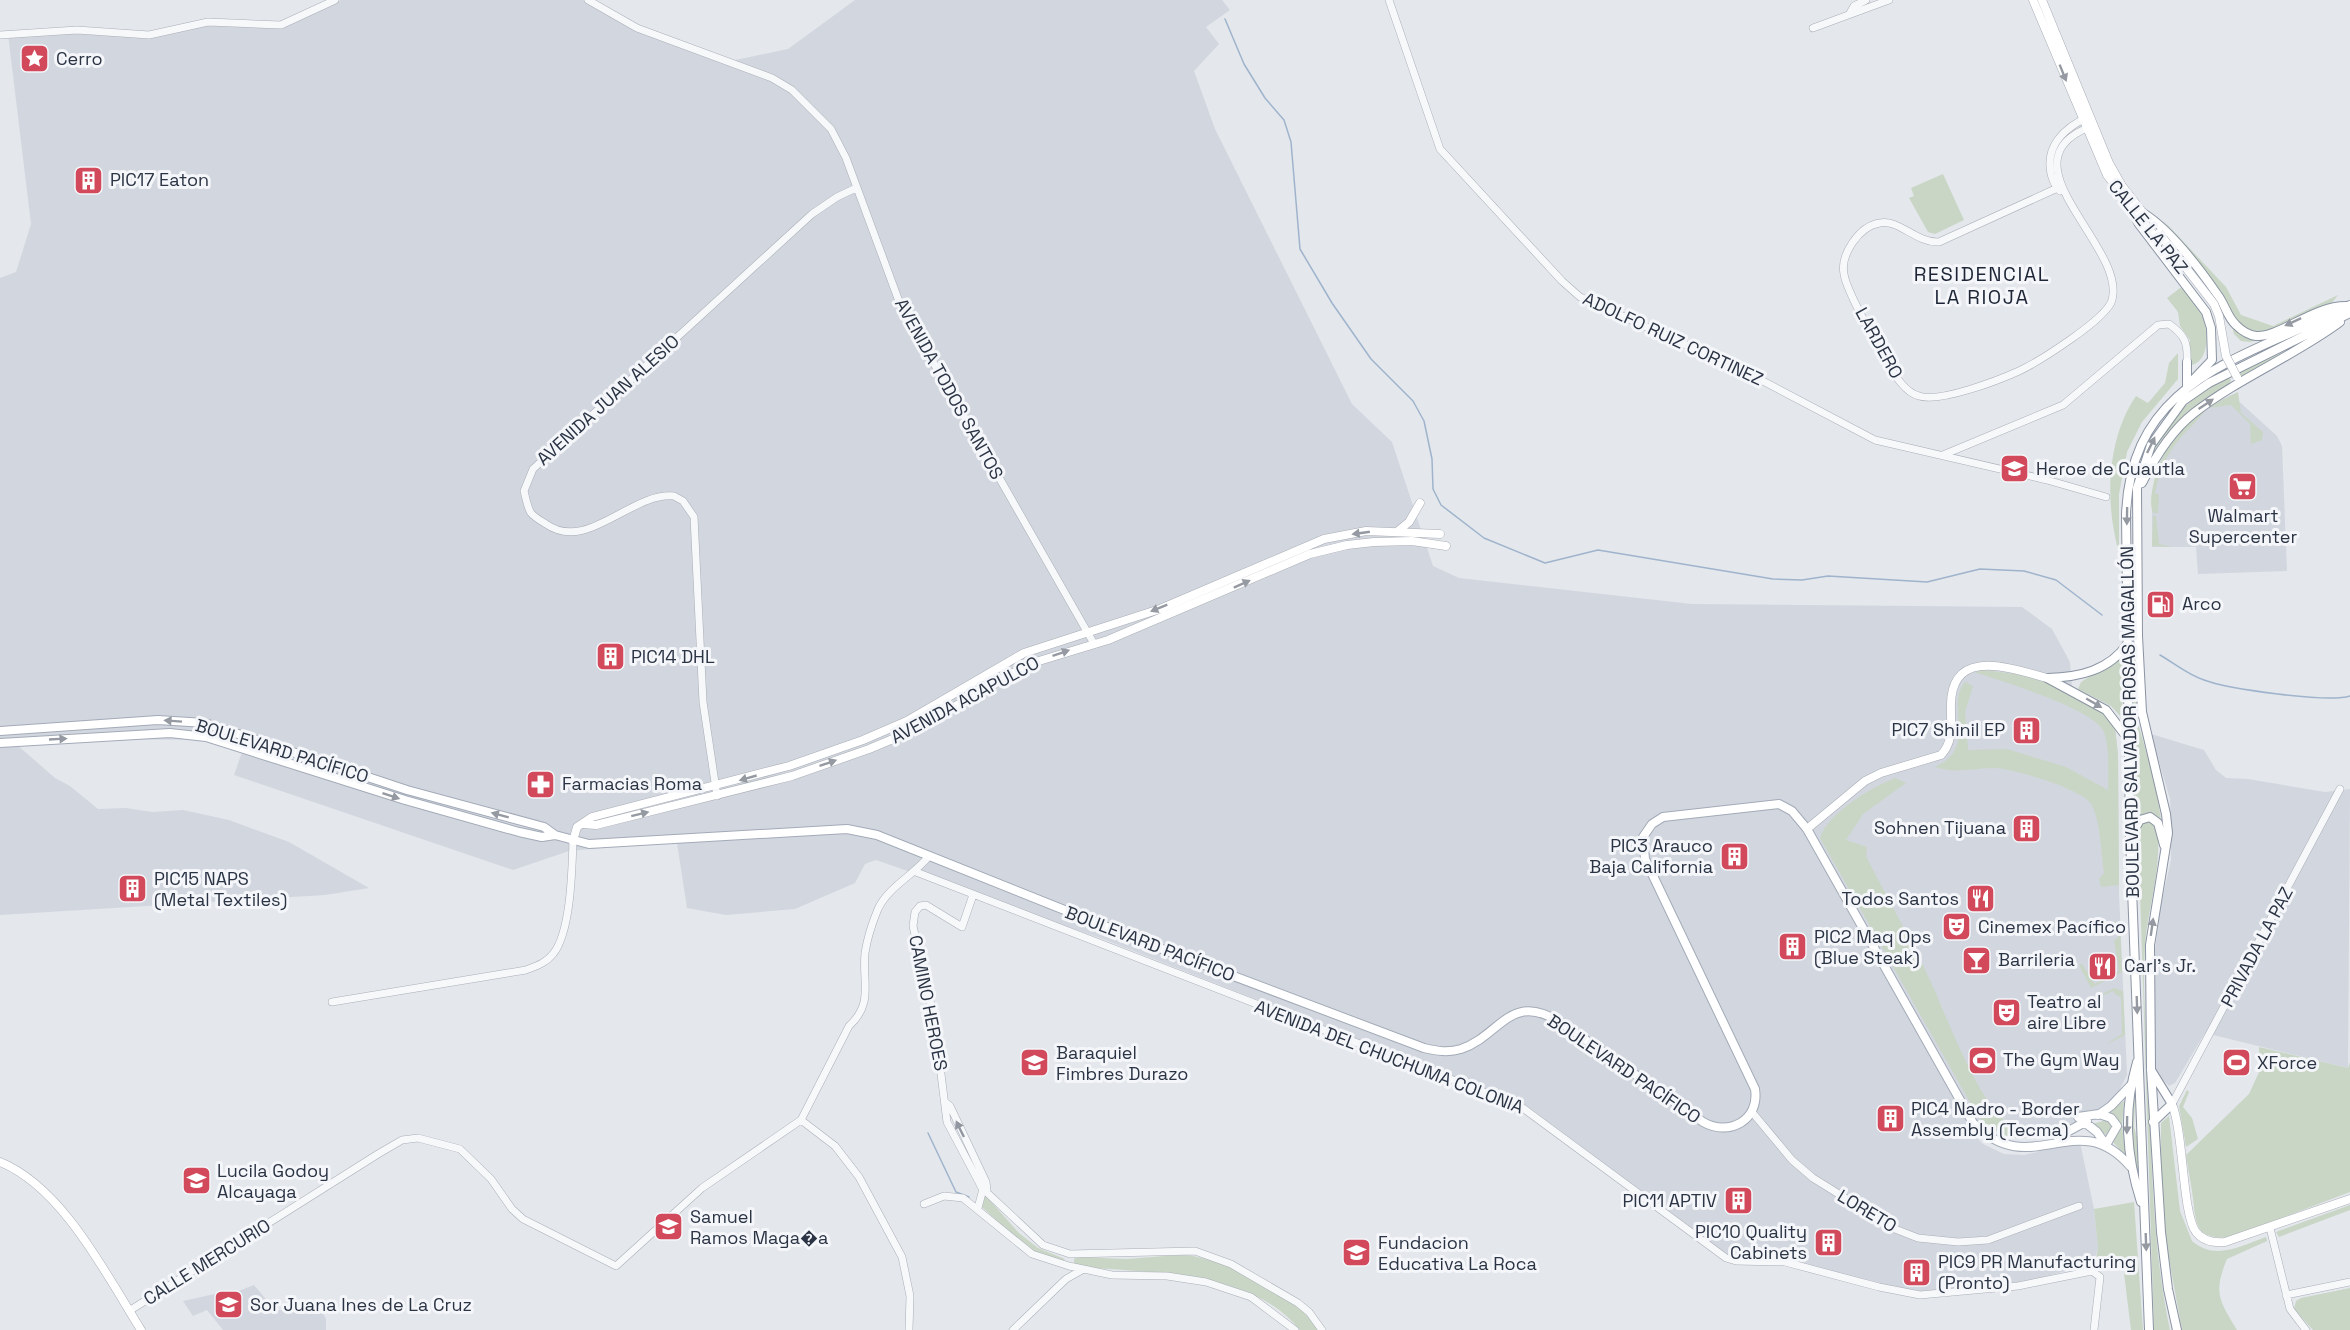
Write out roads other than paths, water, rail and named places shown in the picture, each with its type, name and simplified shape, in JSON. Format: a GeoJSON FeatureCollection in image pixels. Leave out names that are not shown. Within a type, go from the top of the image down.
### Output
{"type":"FeatureCollection","features":[{"type":"Feature","properties":{"kind":"main road","name":"CALLE LA PAZ"},"geometry":{"type":"LineString","coordinates":[[2033,0],[2090,127],[2116,176],[2157,235],[2210,304],[2217,319],[2222,354],[2237,380]]}},
{"type":"Feature","properties":{"kind":"main road","name":"CALLE LA PAZ"},"geometry":{"type":"LineString","coordinates":[[2042,0],[2086,118]]}},
{"type":"Feature","properties":{"kind":"main road","name":"CALLE LA PAZ"},"geometry":{"type":"LineString","coordinates":[[2090,127],[2107,175],[2128,204],[2157,235]]}},
{"type":"Feature","properties":{"kind":"main road"},"geometry":{"type":"LineString","coordinates":[[2128,204],[2150,238],[2199,299],[2210,319],[2212,360],[2188,387]]}},
{"type":"Feature","properties":{"kind":"main road"},"geometry":{"type":"LineString","coordinates":[[2136,500],[2156,458],[2193,413],[2237,380],[2308,345],[2349,310],[2336,305],[2259,336],[2248,334],[2232,321],[2222,302],[2199,270],[2156,222],[2143,213]]}},
{"type":"Feature","properties":{"kind":"main road","name":"BOULEVARD SALVADOR ROSAS MAGALLÓN"},"geometry":{"type":"LineString","coordinates":[[2149,1330],[2130,837],[2126,515],[2130,477],[2146,433],[2166,405],[2188,387],[2236,358],[2349,310]]}},
{"type":"Feature","properties":{"kind":"main road","name":"BOULEVARD SALVADOR ROSAS MAGALLÓN"},"geometry":{"type":"LineString","coordinates":[[2177,1330],[2163,1259],[2151,1069],[2150,945],[2166,852],[2166,814],[2142,712],[2136,500],[2140,477],[2151,445],[2183,401],[2209,383],[2349,310]]}},
{"type":"Feature","properties":{"kind":"main road"},"geometry":{"type":"LineString","coordinates":[[2187,362],[2194,371],[2201,371]]}},
{"type":"Feature","properties":{"kind":"main road"},"geometry":{"type":"LineString","coordinates":[[2187,362],[2188,387]]}},
{"type":"Feature","properties":{"kind":"main road"},"geometry":{"type":"LineString","coordinates":[[1398,531],[1409,522],[1420,503]]}},
{"type":"Feature","properties":{"kind":"main road","name":"AVENIDA ACAPULCO"},"geometry":{"type":"LineString","coordinates":[[583,824],[592,817],[716,787],[789,766],[862,740],[907,721],[1024,653],[1160,609],[1324,539],[1366,531],[1440,534]]}},
{"type":"Feature","properties":{"kind":"main road","name":"AVENIDA ACAPULCO"},"geometry":{"type":"LineString","coordinates":[[583,824],[596,825],[717,796],[792,776],[869,750],[912,731],[1029,664],[1094,642],[1108,640],[1175,614],[1296,560],[1329,549],[1412,541],[1446,546]]}},
{"type":"Feature","properties":{"kind":"main road"},"geometry":{"type":"LineString","coordinates":[[2047,678],[2085,675],[2117,656],[2128,642]]}},
{"type":"Feature","properties":{"kind":"main road"},"geometry":{"type":"LineString","coordinates":[[1807,829],[1864,781],[1881,772],[1941,755],[1951,738],[1951,688],[1965,671],[1975,666],[1997,666],[2047,678],[2106,710],[2114,717],[2129,740]]}},
{"type":"Feature","properties":{"kind":"main road","name":"BOULEVARD PACÍFICO"},"geometry":{"type":"LineString","coordinates":[[0,730],[158,720],[205,723],[407,790],[544,827],[555,835],[589,844],[847,829],[877,835],[1162,949],[1424,1048],[1444,1052],[1461,1049],[1509,1017],[1525,1012],[1537,1012],[1563,1024],[1711,1127],[1734,1127],[1741,1124],[1752,1112]]}},
{"type":"Feature","properties":{"kind":"main road","name":"BOULEVARD PACÍFICO"},"geometry":{"type":"LineString","coordinates":[[0,743],[170,733],[206,737],[405,800],[507,829],[542,837],[555,835]]}},
{"type":"Feature","properties":{"kind":"main road"},"geometry":{"type":"LineString","coordinates":[[1752,1112],[1756,1100],[1755,1089],[1657,886],[1643,851],[1643,837],[1652,824],[1663,817],[1773,804],[1792,811],[1807,829],[1973,1123],[1988,1137],[2007,1146],[2028,1149],[2058,1141],[2091,1140],[2106,1145]]}},
{"type":"Feature","properties":{"kind":"main road"},"geometry":{"type":"LineString","coordinates":[[2130,837],[2140,820],[2153,818],[2159,826],[2166,852]]}},
{"type":"Feature","properties":{"kind":"main road"},"geometry":{"type":"LineString","coordinates":[[573,840],[577,827],[583,824]]}},
{"type":"Feature","properties":{"kind":"main road"},"geometry":{"type":"LineString","coordinates":[[2139,1057],[2131,1085],[2127,1134],[2130,1166],[2145,1214]]}},
{"type":"Feature","properties":{"kind":"main road"},"geometry":{"type":"LineString","coordinates":[[2151,1069],[2172,1104],[2180,1135],[2191,1222],[2197,1233],[2218,1243],[2270,1228],[2350,1199]]}},
{"type":"Feature","properties":{"kind":"main road"},"geometry":{"type":"LineString","coordinates":[[2058,1141],[2065,1133],[2099,1114],[2131,1085]]}},
{"type":"Feature","properties":{"kind":"main road"},"geometry":{"type":"LineString","coordinates":[[2153,1122],[2172,1104]]}},
{"type":"Feature","properties":{"kind":"main road"},"geometry":{"type":"LineString","coordinates":[[2099,1114],[2111,1118],[2117,1126],[2106,1145]]}},
{"type":"Feature","properties":{"kind":"main road"},"geometry":{"type":"LineString","coordinates":[[2086,1122],[2106,1145],[2130,1166]]}},
{"type":"Feature","properties":{"kind":"main road"},"geometry":{"type":"LineString","coordinates":[[0,1162],[24,1174],[61,1206],[141,1330]]}},
{"type":"Feature","properties":{"kind":"street"},"geometry":{"type":"LineString","coordinates":[[0,35],[77,30],[149,35],[208,22],[281,25],[335,0]]}},
{"type":"Feature","properties":{"kind":"street","name":"AVENIDA TODOS SANTOS"},"geometry":{"type":"LineString","coordinates":[[588,0],[638,28],[772,78],[792,90],[831,129],[846,158],[900,304],[1094,642]]}},
{"type":"Feature","properties":{"kind":"street","name":"ADOLFO RUIZ CORTINEZ"},"geometry":{"type":"LineString","coordinates":[[1389,0],[1440,149],[1562,281],[1580,297],[1742,370],[1875,440],[2047,480],[2106,497]]}},
{"type":"Feature","properties":{"kind":"street"},"geometry":{"type":"LineString","coordinates":[[1854,10],[1866,0]]}},
{"type":"Feature","properties":{"kind":"street"},"geometry":{"type":"LineString","coordinates":[[1813,28],[1854,10],[1889,0]]}},
{"type":"Feature","properties":{"kind":"street"},"geometry":{"type":"LineString","coordinates":[[2059,144],[2063,132],[2086,118]]}},
{"type":"Feature","properties":{"kind":"street"},"geometry":{"type":"LineString","coordinates":[[2059,144],[2090,127]]}},
{"type":"Feature","properties":{"kind":"street","name":"LARDERO"},"geometry":{"type":"LineString","coordinates":[[2059,144],[2050,165],[2060,189],[2085,223],[2111,279],[2114,292],[2109,307],[2055,348],[2015,373],[1937,397],[1922,397],[1908,391],[1890,368],[1846,282],[1843,263],[1852,245],[1869,226],[1880,223],[1888,223],[1923,241],[1939,242],[2060,189]]}},
{"type":"Feature","properties":{"kind":"street","name":"AVENIDA JUAN ALESIO"},"geometry":{"type":"LineString","coordinates":[[717,796],[703,702],[694,517],[689,508],[674,496],[655,497],[583,530],[570,533],[556,531],[531,514],[524,491],[533,469],[657,355],[812,214],[856,188]]}},
{"type":"Feature","properties":{"kind":"street"},"geometry":{"type":"LineString","coordinates":[[1943,455],[2063,405],[2158,325],[2169,324],[2183,336],[2187,346],[2187,362]]}},
{"type":"Feature","properties":{"kind":"street","name":"PRIVADA LA PAZ"},"geometry":{"type":"LineString","coordinates":[[2172,1104],[2340,789]]}},
{"type":"Feature","properties":{"kind":"street"},"geometry":{"type":"LineString","coordinates":[[332,1002],[525,970],[545,962],[553,955],[563,936],[573,840]]}},
{"type":"Feature","properties":{"kind":"street"},"geometry":{"type":"LineString","coordinates":[[909,1330],[911,1302],[902,1257],[859,1177],[835,1146],[801,1120],[849,1026],[861,1016],[866,1000],[865,952],[878,909],[895,886],[916,872],[928,856]]}},
{"type":"Feature","properties":{"kind":"street","name":"AVENIDA DEL CHUCHUMA COLONIA"},"geometry":{"type":"LineString","coordinates":[[916,872],[1520,1106],[1726,1258],[1736,1261],[1785,1262],[1879,1287],[1920,1295],[2018,1286],[2092,1270],[2100,1277],[2094,1330]]}},
{"type":"Feature","properties":{"kind":"street","name":"CAMINO HEROES"},"geometry":{"type":"LineString","coordinates":[[974,895],[962,927],[926,904],[920,906],[915,912],[913,926],[934,1018],[947,1122],[985,1186],[1028,1234],[1043,1245],[1070,1254]]}},
{"type":"Feature","properties":{"kind":"street","name":"LORETO"},"geometry":{"type":"LineString","coordinates":[[1752,1112],[1792,1160],[1813,1178],[1895,1230],[1918,1238],[1958,1242],[1988,1240],[2079,1206]]}},
{"type":"Feature","properties":{"kind":"street","name":"CALLE MERCURIO"},"geometry":{"type":"LineString","coordinates":[[129,1311],[378,1154],[402,1140],[418,1138],[460,1149],[490,1179],[512,1209],[523,1219],[538,1229],[616,1266],[702,1188],[801,1120]]}},
{"type":"Feature","properties":{"kind":"street"},"geometry":{"type":"LineString","coordinates":[[978,1208],[985,1186]]}},
{"type":"Feature","properties":{"kind":"street"},"geometry":{"type":"LineString","coordinates":[[924,1204],[944,1196],[954,1196],[978,1208],[1032,1254],[1082,1270],[1112,1275],[1167,1276],[1206,1282],[1251,1297],[1295,1330]]}},
{"type":"Feature","properties":{"kind":"street"},"geometry":{"type":"LineString","coordinates":[[2270,1228],[2286,1295],[2294,1316],[2306,1330]]}},
{"type":"Feature","properties":{"kind":"street"},"geometry":{"type":"LineString","coordinates":[[1066,1279],[1070,1254],[1195,1251],[1231,1264],[1298,1303],[1310,1312],[1322,1330]]}},
{"type":"Feature","properties":{"kind":"street"},"geometry":{"type":"LineString","coordinates":[[1013,1330],[1066,1279],[1082,1270]]}},
{"type":"Feature","properties":{"kind":"street"},"geometry":{"type":"LineString","coordinates":[[2286,1295],[2350,1282]]}},
{"type":"Feature","properties":{"kind":"waterway"},"geometry":{"type":"LineString","coordinates":[[1225,19],[1244,64],[1265,98],[1284,120],[1291,142],[1300,249],[1332,303],[1371,359],[1413,401],[1424,421],[1432,459],[1433,489],[1441,505],[1484,538],[1545,563],[1598,550],[1773,579],[1802,580],[1828,576],[1927,582],[1980,569],[2024,571],[2056,580],[2102,615]]}},
{"type":"Feature","properties":{"kind":"waterway"},"geometry":{"type":"LineString","coordinates":[[2160,655],[2192,675],[2216,684],[2321,698],[2350,696]]}},
{"type":"Feature","properties":{"kind":"waterway"},"geometry":{"type":"LineString","coordinates":[[928,1133],[956,1192],[969,1197]]}},
{"type":"Feature","properties":{"kind":"place","name":"Cerro"},"geometry":{"type":"Point","coordinates":[35,59]}},
{"type":"Feature","properties":{"kind":"place","name":"PIC17 Eaton"},"geometry":{"type":"Point","coordinates":[89,180]}},
{"type":"Feature","properties":{"kind":"place","name":"Heroe de Cuautla"},"geometry":{"type":"Point","coordinates":[2015,469]}},
{"type":"Feature","properties":{"kind":"place","name":"Walmart Supercenter"},"geometry":{"type":"Point","coordinates":[2243,487]}},
{"type":"Feature","properties":{"kind":"place","name":"Arco"},"geometry":{"type":"Point","coordinates":[2161,604]}},
{"type":"Feature","properties":{"kind":"place","name":"PIC14 DHL"},"geometry":{"type":"Point","coordinates":[610,657]}},
{"type":"Feature","properties":{"kind":"place","name":"PIC7 Shinil EP"},"geometry":{"type":"Point","coordinates":[2026,730]}},
{"type":"Feature","properties":{"kind":"place","name":"Farmacias Roma"},"geometry":{"type":"Point","coordinates":[541,784]}},
{"type":"Feature","properties":{"kind":"place","name":"Sohnen Tijuana"},"geometry":{"type":"Point","coordinates":[2027,828]}},
{"type":"Feature","properties":{"kind":"place","name":"PIC3 Arauco Baja California"},"geometry":{"type":"Point","coordinates":[1734,856]}},
{"type":"Feature","properties":{"kind":"place","name":"PIC15 NAPS (Metal Textiles)"},"geometry":{"type":"Point","coordinates":[133,889]}},
{"type":"Feature","properties":{"kind":"place","name":"Todos Santos"},"geometry":{"type":"Point","coordinates":[1980,899]}},
{"type":"Feature","properties":{"kind":"place","name":"Cinemex Pacífico"},"geometry":{"type":"Point","coordinates":[1957,927]}},
{"type":"Feature","properties":{"kind":"place","name":"PIC2 Maq Ops (Blue Steak)"},"geometry":{"type":"Point","coordinates":[1793,947]}},
{"type":"Feature","properties":{"kind":"place","name":"Barrileria"},"geometry":{"type":"Point","coordinates":[1977,960]}},
{"type":"Feature","properties":{"kind":"place","name":"Carl's Jr."},"geometry":{"type":"Point","coordinates":[2103,966]}},
{"type":"Feature","properties":{"kind":"place","name":"Teatro al aire Libre"},"geometry":{"type":"Point","coordinates":[2006,1012]}},
{"type":"Feature","properties":{"kind":"place","name":"The Gym Way"},"geometry":{"type":"Point","coordinates":[1982,1060]}},
{"type":"Feature","properties":{"kind":"place","name":"Baraquiel Fimbres Durazo"},"geometry":{"type":"Point","coordinates":[1035,1063]}},
{"type":"Feature","properties":{"kind":"place","name":"XForce"},"geometry":{"type":"Point","coordinates":[2236,1063]}},
{"type":"Feature","properties":{"kind":"place","name":"PIC4 Nadro - Border Assembly (Tecma)"},"geometry":{"type":"Point","coordinates":[1890,1119]}},
{"type":"Feature","properties":{"kind":"place","name":"Lucila Godoy Alcayaga"},"geometry":{"type":"Point","coordinates":[196,1181]}},
{"type":"Feature","properties":{"kind":"place","name":"PIC11 APTIV"},"geometry":{"type":"Point","coordinates":[1738,1201]}},
{"type":"Feature","properties":{"kind":"place","name":"Samuel Ramos Maga�a"},"geometry":{"type":"Point","coordinates":[669,1227]}},
{"type":"Feature","properties":{"kind":"place","name":"PIC10 Quality Cabinets"},"geometry":{"type":"Point","coordinates":[1828,1242]}},
{"type":"Feature","properties":{"kind":"place","name":"Fundacion Educativa La Roca"},"geometry":{"type":"Point","coordinates":[1357,1253]}},
{"type":"Feature","properties":{"kind":"place","name":"PIC9 PR Manufacturing (Pronto)"},"geometry":{"type":"Point","coordinates":[1917,1272]}},
{"type":"Feature","properties":{"kind":"place","name":"Sor Juana Ines de La Cruz"},"geometry":{"type":"Point","coordinates":[229,1305]}},
{"type":"Feature","properties":{"kind":"district","name":"RESIDENCIAL LA RIOJA"},"geometry":{"type":"Point","coordinates":[1982,286]}}]}
